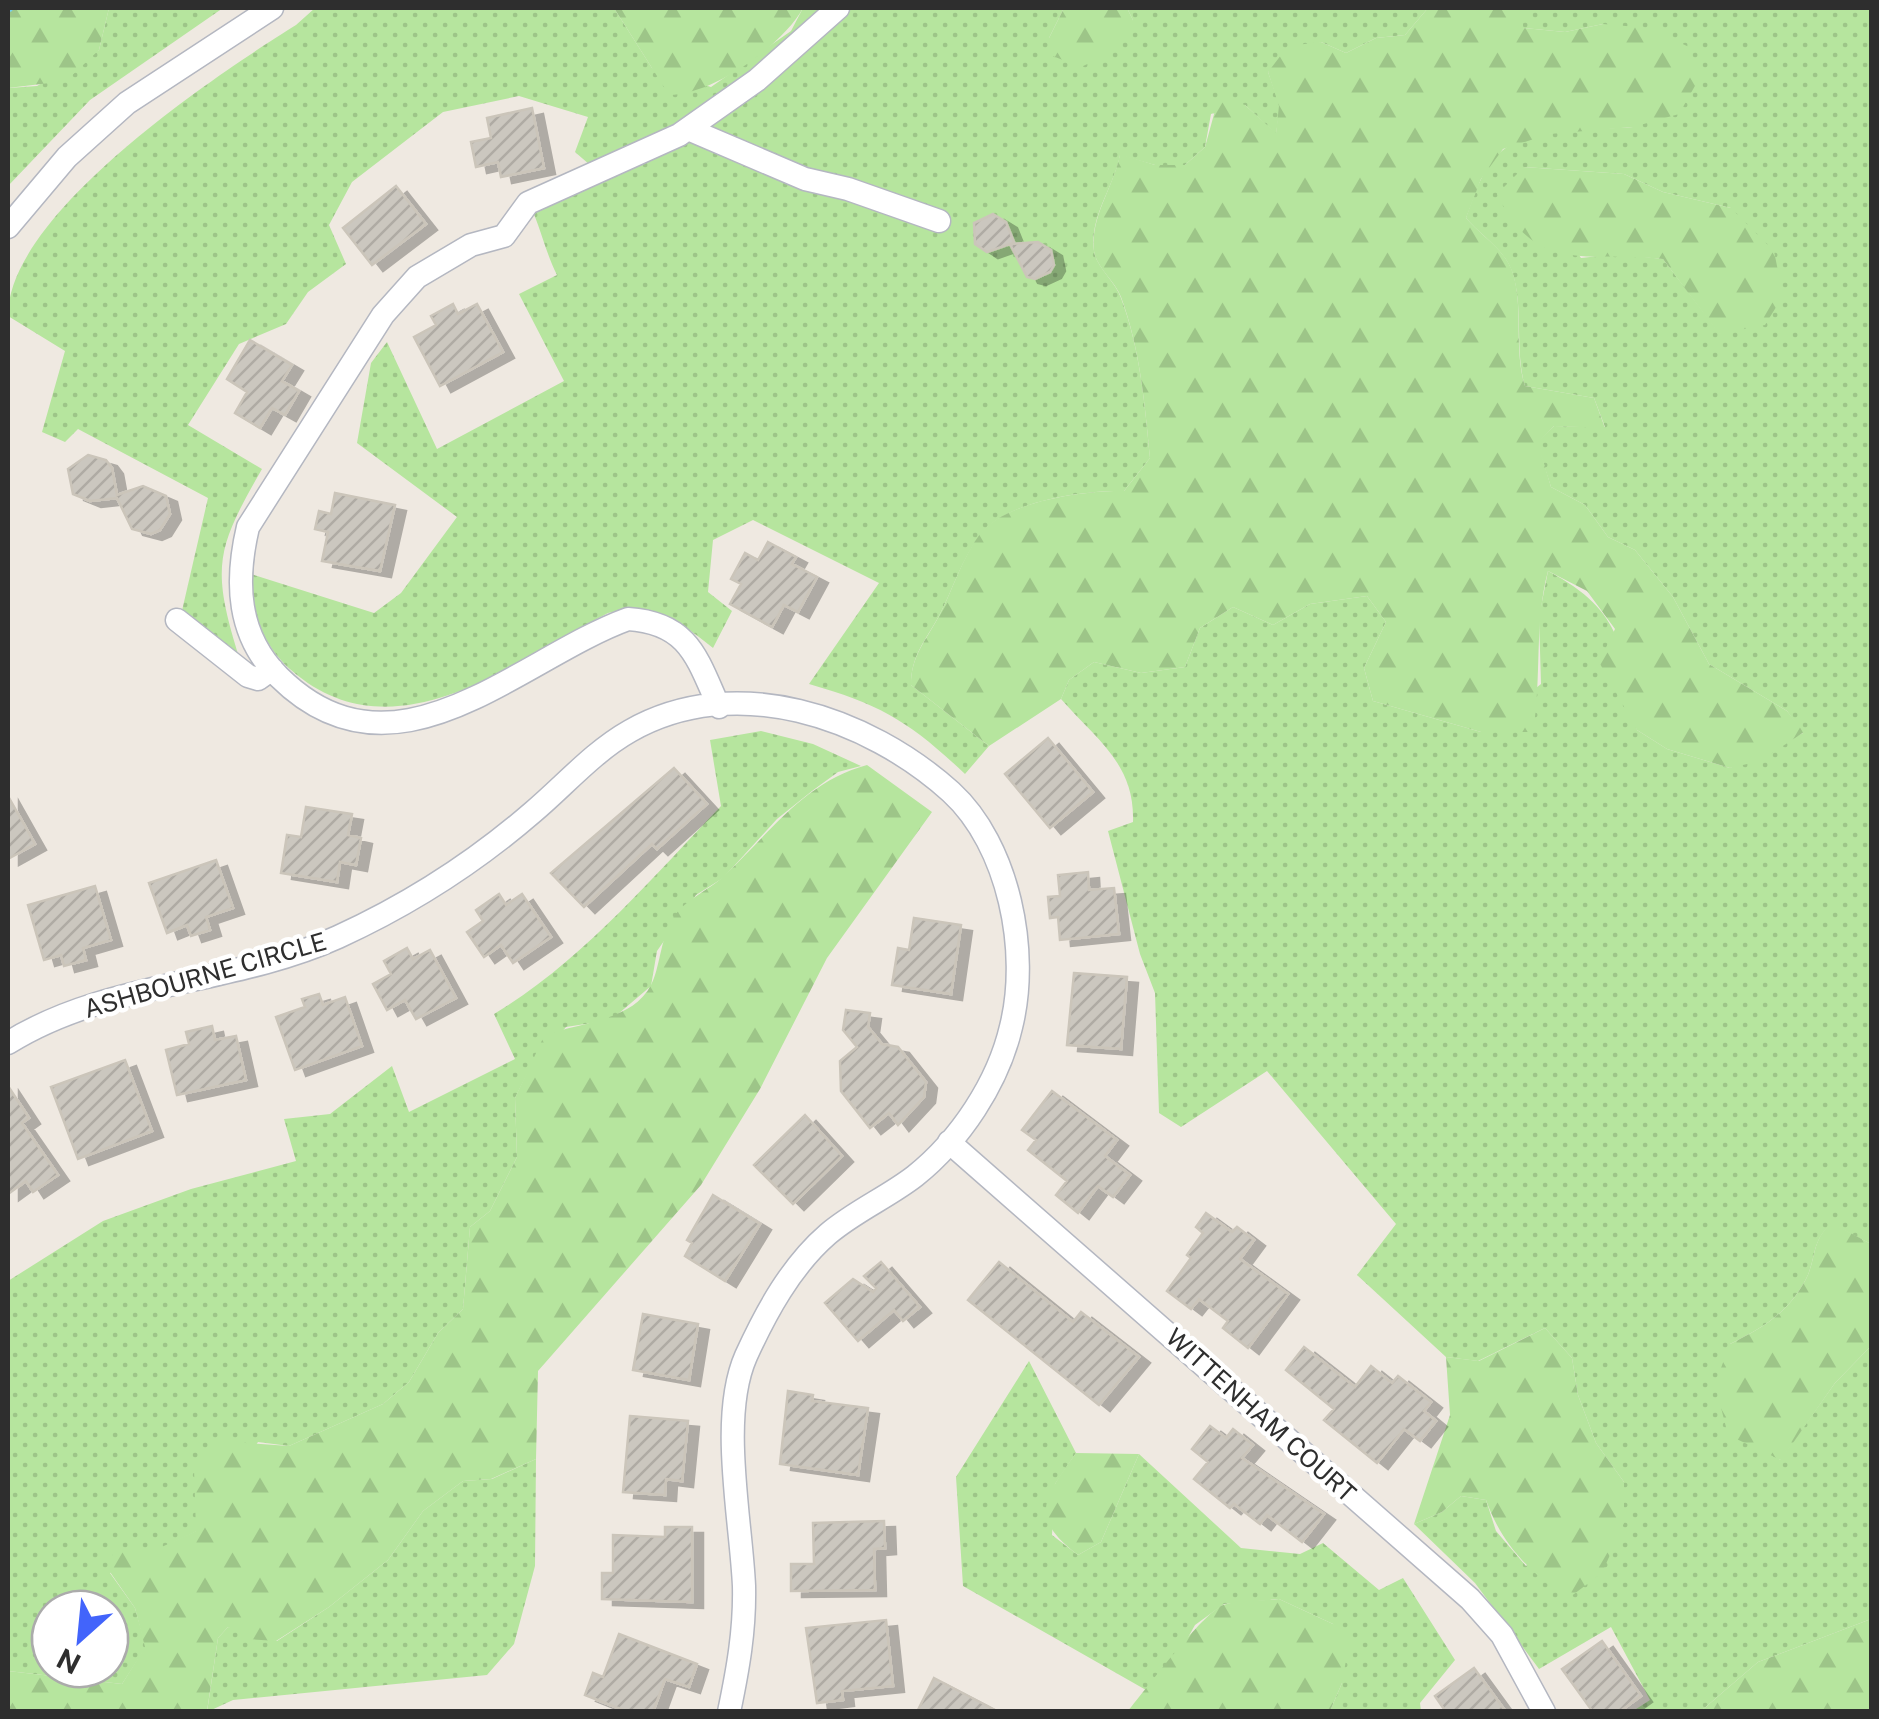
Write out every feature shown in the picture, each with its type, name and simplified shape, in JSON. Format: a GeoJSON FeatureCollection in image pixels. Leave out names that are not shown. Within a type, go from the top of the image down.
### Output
{"type":"FeatureCollection","features":[{"type":"Feature","properties":{"kind":"street"},"geometry":{"type":"LineString","coordinates":[[8,226],[67,157],[127,103],[272,8]]}},
{"type":"Feature","properties":{"kind":"street"},"geometry":{"type":"LineString","coordinates":[[719,706],[692,648],[676,633],[640,619],[604,627],[448,713],[420,719],[354,718],[290,688],[272,669],[245,626],[240,578],[248,527],[396,298],[417,277],[471,245],[504,236],[528,203],[688,128],[757,80],[838,8]]}},
{"type":"Feature","properties":{"kind":"street"},"geometry":{"type":"LineString","coordinates":[[688,128],[805,179],[848,188],[938,221]]}},
{"type":"Feature","properties":{"kind":"street"},"geometry":{"type":"LineString","coordinates":[[176,620],[248,676],[258,678],[272,669]]}},
{"type":"Feature","properties":{"kind":"street","name":"ASHBOURNE CIRCLE"},"geometry":{"type":"LineString","coordinates":[[8,1044],[33,1028],[115,998],[235,970],[332,940],[444,880],[631,730],[671,713],[719,706],[826,715],[860,729],[934,776],[966,805],[988,836],[1015,930],[1013,1023],[1002,1056],[980,1098],[949,1142],[912,1178],[880,1195],[814,1248],[786,1280],[744,1361],[734,1412],[744,1592],[741,1659],[728,1712]]}},
{"type":"Feature","properties":{"kind":"street","name":"WITTENHAM COURT"},"geometry":{"type":"LineString","coordinates":[[949,1142],[1446,1577],[1502,1635],[1544,1712]]}},
{"type":"Feature","properties":{"kind":"green space"},"geometry":{"type":"Polygon","coordinates":[[[8,8],[109,8],[99,50],[66,81],[8,88],[8,8]]]}},
{"type":"Feature","properties":{"kind":"green space"},"geometry":{"type":"Polygon","coordinates":[[[109,8],[223,8],[90,100],[8,186],[8,88],[37,86],[99,50],[109,8]]]}},
{"type":"Feature","properties":{"kind":"green space"},"geometry":{"type":"Polygon","coordinates":[[[315,8],[614,8],[652,68],[711,87],[791,31],[803,8],[1064,8],[1049,38],[1133,20],[1127,8],[1428,8],[1405,35],[1376,38],[1346,53],[1321,42],[1268,72],[1280,106],[1276,134],[1245,105],[1211,114],[1205,147],[1185,165],[1155,165],[1120,155],[1098,214],[1094,251],[1118,292],[1133,337],[1150,458],[1124,491],[1068,495],[1008,513],[981,534],[968,553],[916,657],[911,685],[989,746],[965,774],[894,717],[809,684],[879,583],[753,520],[713,540],[708,592],[732,611],[713,648],[664,616],[624,610],[608,613],[495,676],[456,693],[415,704],[375,706],[336,698],[297,675],[268,643],[257,618],[251,574],[374,613],[401,593],[457,517],[357,443],[371,363],[387,342],[437,449],[564,381],[519,294],[557,275],[524,194],[590,165],[575,152],[588,117],[519,96],[443,112],[352,182],[329,225],[346,264],[308,292],[286,324],[239,344],[188,425],[262,469],[235,519],[223,559],[224,601],[239,657],[181,615],[208,498],[78,429],[65,442],[42,432],[65,351],[8,316],[17,276],[41,235],[78,192],[169,112],[315,8]]]}},
{"type":"Feature","properties":{"kind":"green space"},"geometry":{"type":"Polygon","coordinates":[[[614,8],[803,8],[780,37],[745,65],[706,87],[669,95],[614,8]]]}},
{"type":"Feature","properties":{"kind":"green space"},"geometry":{"type":"Polygon","coordinates":[[[1064,8],[1127,8],[1133,20],[1111,53],[1081,67],[1050,55],[1049,38],[1064,8]]]}},
{"type":"Feature","properties":{"kind":"green space"},"geometry":{"type":"Polygon","coordinates":[[[1428,8],[1523,8],[1523,28],[1565,32],[1603,24],[1648,28],[1687,46],[1700,77],[1679,114],[1633,127],[1549,134],[1503,149],[1481,179],[1466,218],[1511,268],[1517,290],[1525,386],[1594,398],[1605,428],[1554,426],[1538,443],[1551,487],[1585,505],[1608,537],[1635,550],[1673,597],[1709,664],[1787,711],[1804,732],[1760,761],[1730,768],[1667,749],[1637,730],[1599,662],[1615,629],[1587,591],[1548,571],[1541,610],[1533,732],[1481,732],[1373,701],[1364,668],[1386,622],[1367,596],[1310,604],[1273,625],[1233,607],[1200,628],[1185,667],[1141,673],[1094,662],[1069,680],[1061,699],[989,746],[911,685],[916,657],[968,553],[980,534],[1008,513],[1068,495],[1124,491],[1150,458],[1133,336],[1118,291],[1094,251],[1099,214],[1120,154],[1155,165],[1185,165],[1205,147],[1219,96],[1245,105],[1276,133],[1279,106],[1268,72],[1288,46],[1321,42],[1346,53],[1376,38],[1405,35],[1428,8]]]}},
{"type":"Feature","properties":{"kind":"green space"},"geometry":{"type":"Polygon","coordinates":[[[1523,8],[1871,8],[1871,1244],[1832,1224],[1817,1243],[1806,1279],[1791,1301],[1764,1325],[1730,1344],[1780,1460],[1835,1383],[1871,1346],[1871,1619],[1758,1662],[1701,1711],[1633,1711],[1650,1700],[1611,1627],[1539,1669],[1475,1583],[1414,1524],[1442,1512],[1461,1496],[1486,1500],[1496,1531],[1526,1566],[1624,1482],[1596,1443],[1578,1395],[1572,1358],[1545,1328],[1478,1361],[1446,1357],[1357,1275],[1396,1224],[1267,1071],[1181,1127],[1159,1113],[1155,993],[1140,954],[1108,831],[1133,822],[1128,784],[1111,754],[1061,699],[1069,680],[1094,662],[1141,673],[1185,667],[1200,628],[1233,607],[1273,625],[1310,604],[1367,596],[1386,622],[1364,668],[1373,701],[1481,732],[1541,684],[1539,617],[1548,571],[1593,602],[1606,618],[1622,655],[1637,730],[1667,749],[1730,768],[1803,733],[1787,711],[1709,664],[1673,597],[1635,550],[1608,537],[1585,505],[1551,487],[1537,443],[1554,426],[1605,427],[1594,398],[1525,386],[1517,291],[1511,268],[1466,218],[1490,164],[1515,143],[1565,131],[1633,127],[1603,24],[1565,32],[1523,28],[1523,8]],[[1524,167],[1581,258],[1617,254],[1663,259],[1720,334],[1731,208],[1663,192],[1624,174],[1524,167]]]}},
{"type":"Feature","properties":{"kind":"green space"},"geometry":{"type":"Polygon","coordinates":[[[1524,167],[1624,174],[1663,192],[1731,208],[1774,251],[1783,296],[1765,325],[1719,334],[1663,259],[1566,254],[1529,238],[1512,220],[1497,194],[1524,167]]]}},
{"type":"Feature","properties":{"kind":"green space"},"geometry":{"type":"Polygon","coordinates":[[[761,731],[813,744],[861,766],[838,772],[812,791],[777,819],[723,878],[696,895],[657,951],[651,986],[611,1020],[566,1027],[527,1074],[515,1098],[517,1157],[490,1211],[470,1227],[463,1309],[438,1333],[409,1382],[383,1404],[289,1446],[258,1442],[197,1531],[110,1573],[121,1589],[30,1589],[30,1674],[8,1671],[8,1281],[103,1221],[191,1189],[296,1161],[284,1119],[330,1114],[392,1066],[409,1112],[515,1059],[494,1014],[586,945],[721,806],[710,740],[761,731]]]}},
{"type":"Feature","properties":{"kind":"green space"},"geometry":{"type":"Polygon","coordinates":[[[867,765],[932,812],[827,958],[760,1089],[701,1185],[538,1371],[536,1459],[491,1479],[463,1481],[423,1511],[388,1560],[329,1607],[276,1641],[248,1639],[228,1627],[218,1638],[207,1711],[8,1711],[8,1671],[30,1674],[30,1689],[130,1689],[130,1671],[145,1647],[130,1589],[122,1589],[110,1572],[114,1546],[151,1552],[196,1531],[194,1469],[219,1441],[289,1446],[383,1404],[409,1382],[438,1333],[463,1309],[470,1227],[490,1211],[517,1157],[515,1098],[544,1036],[631,1007],[651,985],[668,928],[677,913],[724,876],[806,796],[867,765]]]}},
{"type":"Feature","properties":{"kind":"green space"},"geometry":{"type":"Polygon","coordinates":[[[1832,1223],[1871,1244],[1871,1346],[1835,1383],[1781,1460],[1728,1435],[1715,1384],[1730,1344],[1774,1318],[1799,1291],[1821,1236],[1832,1223]]]}},
{"type":"Feature","properties":{"kind":"green space"},"geometry":{"type":"Polygon","coordinates":[[[1545,1328],[1572,1358],[1578,1395],[1596,1443],[1624,1482],[1624,1523],[1602,1573],[1566,1600],[1518,1556],[1500,1531],[1486,1500],[1461,1496],[1442,1512],[1414,1524],[1450,1415],[1446,1357],[1479,1361],[1545,1328]]]}},
{"type":"Feature","properties":{"kind":"green space"},"geometry":{"type":"Polygon","coordinates":[[[1029,1361],[1076,1453],[1055,1484],[1052,1535],[1078,1555],[1101,1542],[1139,1454],[1241,1548],[1300,1554],[1323,1543],[1379,1590],[1403,1578],[1455,1660],[1420,1703],[1421,1711],[1330,1711],[1342,1683],[1333,1624],[1279,1599],[1224,1604],[1195,1625],[1181,1650],[1146,1690],[963,1586],[956,1477],[1029,1361]]]}},
{"type":"Feature","properties":{"kind":"green space"},"geometry":{"type":"Polygon","coordinates":[[[1076,1453],[1139,1454],[1101,1542],[1078,1555],[1052,1529],[1046,1507],[1049,1495],[1076,1453]]]}},
{"type":"Feature","properties":{"kind":"green space"},"geometry":{"type":"Polygon","coordinates":[[[536,1459],[535,1566],[514,1644],[487,1675],[233,1700],[207,1712],[218,1638],[228,1627],[277,1641],[329,1607],[388,1560],[423,1511],[463,1481],[492,1479],[536,1459]]]}},
{"type":"Feature","properties":{"kind":"green space"},"geometry":{"type":"Polygon","coordinates":[[[1279,1599],[1333,1624],[1349,1643],[1342,1683],[1330,1711],[1128,1711],[1213,1611],[1229,1603],[1279,1599]]]}},
{"type":"Feature","properties":{"kind":"green space"},"geometry":{"type":"Polygon","coordinates":[[[130,1601],[135,1608],[146,1647],[130,1672],[130,1601]]]}},
{"type":"Feature","properties":{"kind":"green space"},"geometry":{"type":"Polygon","coordinates":[[[1871,1619],[1871,1711],[1701,1711],[1758,1662],[1871,1619]]]}},
{"type":"Feature","properties":{"kind":"building"},"geometry":{"type":"Polygon","coordinates":[[[532,108],[544,168],[501,177],[498,162],[476,167],[471,142],[491,138],[487,118],[532,108]]]}},
{"type":"Feature","properties":{"kind":"building"},"geometry":{"type":"Polygon","coordinates":[[[396,186],[426,224],[372,265],[343,228],[396,186]]]}},
{"type":"Feature","properties":{"kind":"building"},"geometry":{"type":"Polygon","coordinates":[[[993,214],[1006,222],[1014,242],[1011,244],[1038,242],[1051,250],[1054,265],[1050,272],[1035,279],[1027,277],[1010,244],[987,252],[975,244],[974,223],[993,214]]]}},
{"type":"Feature","properties":{"kind":"building"},"geometry":{"type":"Polygon","coordinates":[[[453,304],[458,314],[477,304],[503,352],[440,386],[414,337],[436,325],[431,316],[453,304]]]}},
{"type":"Feature","properties":{"kind":"building"},"geometry":{"type":"Polygon","coordinates":[[[250,340],[292,365],[282,381],[299,391],[285,415],[272,408],[260,428],[235,413],[247,392],[227,379],[250,340]]]}},
{"type":"Feature","properties":{"kind":"building"},"geometry":{"type":"Polygon","coordinates":[[[88,455],[106,460],[112,468],[117,495],[143,486],[166,496],[170,514],[160,530],[151,534],[132,529],[117,498],[90,501],[73,494],[68,469],[88,455]]]}},
{"type":"Feature","properties":{"kind":"building"},"geometry":{"type":"Polygon","coordinates":[[[335,493],[395,505],[380,571],[322,561],[328,532],[315,529],[319,511],[331,514],[335,493]]]}},
{"type":"Feature","properties":{"kind":"building"},"geometry":{"type":"Polygon","coordinates":[[[768,542],[796,557],[792,564],[817,577],[798,612],[784,605],[772,627],[730,604],[741,584],[731,579],[745,553],[758,560],[768,542]]]}},
{"type":"Feature","properties":{"kind":"building"},"geometry":{"type":"Polygon","coordinates":[[[1048,738],[1093,792],[1050,828],[1005,774],[1048,738]]]}},
{"type":"Feature","properties":{"kind":"building"},"geometry":{"type":"Polygon","coordinates":[[[674,768],[707,804],[657,849],[652,844],[584,907],[551,873],[674,768]]]}},
{"type":"Feature","properties":{"kind":"building"},"geometry":{"type":"Polygon","coordinates":[[[8,796],[35,844],[8,859],[8,796]]]}},
{"type":"Feature","properties":{"kind":"building"},"geometry":{"type":"Polygon","coordinates":[[[306,807],[352,814],[348,835],[361,838],[356,865],[340,862],[337,882],[281,873],[287,835],[301,837],[306,807]]]}},
{"type":"Feature","properties":{"kind":"building"},"geometry":{"type":"Polygon","coordinates":[[[216,860],[233,908],[206,917],[210,930],[191,936],[187,925],[167,933],[149,883],[216,860]]]}},
{"type":"Feature","properties":{"kind":"building"},"geometry":{"type":"Polygon","coordinates":[[[1088,872],[1089,890],[1114,888],[1119,934],[1060,940],[1058,917],[1050,918],[1048,897],[1060,896],[1058,875],[1088,872]]]}},
{"type":"Feature","properties":{"kind":"building"},"geometry":{"type":"Polygon","coordinates":[[[95,886],[111,940],[83,948],[86,960],[64,966],[61,955],[44,960],[28,905],[95,886]]]}},
{"type":"Feature","properties":{"kind":"building"},"geometry":{"type":"Polygon","coordinates":[[[499,894],[506,905],[522,894],[551,937],[513,963],[501,945],[484,957],[467,932],[483,921],[476,910],[499,894]]]}},
{"type":"Feature","properties":{"kind":"building"},"geometry":{"type":"Polygon","coordinates":[[[914,918],[961,925],[951,994],[892,985],[898,948],[909,950],[914,918]]]}},
{"type":"Feature","properties":{"kind":"building"},"geometry":{"type":"Polygon","coordinates":[[[407,948],[413,959],[430,950],[456,998],[416,1019],[405,1000],[387,1010],[373,984],[391,974],[384,961],[407,948]]]}},
{"type":"Feature","properties":{"kind":"building"},"geometry":{"type":"Polygon","coordinates":[[[1074,973],[1127,977],[1121,1049],[1067,1045],[1074,973]]]}},
{"type":"Feature","properties":{"kind":"building"},"geometry":{"type":"Polygon","coordinates":[[[319,994],[323,1005],[345,997],[362,1046],[295,1070],[276,1017],[305,1007],[302,999],[319,994]]]}},
{"type":"Feature","properties":{"kind":"building"},"geometry":{"type":"Polygon","coordinates":[[[846,1010],[870,1013],[868,1027],[882,1044],[898,1047],[926,1082],[924,1097],[898,1125],[889,1113],[870,1128],[841,1091],[840,1061],[857,1047],[843,1030],[846,1010]]]}},
{"type":"Feature","properties":{"kind":"building"},"geometry":{"type":"Polygon","coordinates":[[[212,1026],[215,1040],[236,1036],[246,1080],[177,1095],[166,1050],[189,1044],[186,1032],[212,1026]]]}},
{"type":"Feature","properties":{"kind":"building"},"geometry":{"type":"Polygon","coordinates":[[[125,1060],[152,1131],[78,1159],[51,1087],[125,1060]]]}},
{"type":"Feature","properties":{"kind":"building"},"geometry":{"type":"Polygon","coordinates":[[[8,1086],[29,1118],[22,1123],[58,1175],[33,1192],[26,1181],[8,1194],[8,1086]]]}},
{"type":"Feature","properties":{"kind":"building"},"geometry":{"type":"Polygon","coordinates":[[[1052,1091],[1117,1140],[1105,1156],[1130,1175],[1113,1197],[1098,1186],[1078,1213],[1056,1195],[1067,1181],[1028,1150],[1036,1140],[1022,1130],[1052,1091]]]}},
{"type":"Feature","properties":{"kind":"building"},"geometry":{"type":"Polygon","coordinates":[[[805,1115],[842,1156],[793,1204],[754,1165],[805,1115]]]}},
{"type":"Feature","properties":{"kind":"building"},"geometry":{"type":"Polygon","coordinates":[[[713,1195],[760,1224],[725,1281],[685,1256],[692,1243],[687,1240],[713,1195]]]}},
{"type":"Feature","properties":{"kind":"building"},"geometry":{"type":"Polygon","coordinates":[[[1206,1213],[1232,1232],[1237,1227],[1254,1240],[1240,1259],[1288,1294],[1248,1348],[1223,1328],[1228,1321],[1199,1299],[1191,1309],[1167,1291],[1191,1258],[1187,1255],[1203,1233],[1196,1227],[1206,1213]]]}},
{"type":"Feature","properties":{"kind":"building"},"geometry":{"type":"Polygon","coordinates":[[[881,1262],[920,1307],[903,1321],[894,1310],[858,1341],[825,1303],[853,1279],[873,1292],[876,1288],[864,1276],[881,1262]]]}},
{"type":"Feature","properties":{"kind":"building"},"geometry":{"type":"Polygon","coordinates":[[[999,1262],[1073,1322],[1081,1312],[1139,1357],[1099,1405],[968,1300],[999,1262]]]}},
{"type":"Feature","properties":{"kind":"building"},"geometry":{"type":"Polygon","coordinates":[[[643,1314],[698,1324],[689,1380],[633,1370],[643,1314]]]}},
{"type":"Feature","properties":{"kind":"building"},"geometry":{"type":"Polygon","coordinates":[[[1304,1347],[1355,1387],[1371,1366],[1392,1383],[1398,1376],[1431,1402],[1424,1411],[1436,1421],[1420,1441],[1404,1429],[1377,1463],[1324,1420],[1334,1409],[1286,1370],[1304,1347]]]}},
{"type":"Feature","properties":{"kind":"building"},"geometry":{"type":"Polygon","coordinates":[[[788,1391],[813,1395],[812,1401],[868,1408],[858,1475],[780,1464],[788,1391]]]}},
{"type":"Feature","properties":{"kind":"building"},"geometry":{"type":"Polygon","coordinates":[[[630,1416],[688,1421],[682,1481],[666,1479],[665,1495],[623,1492],[630,1416]]]}},
{"type":"Feature","properties":{"kind":"building"},"geometry":{"type":"Polygon","coordinates":[[[1210,1426],[1226,1438],[1233,1429],[1253,1445],[1242,1458],[1324,1514],[1302,1542],[1267,1515],[1260,1524],[1234,1504],[1230,1508],[1194,1479],[1208,1462],[1192,1449],[1210,1426]]]}},
{"type":"Feature","properties":{"kind":"building"},"geometry":{"type":"Polygon","coordinates":[[[884,1521],[885,1548],[874,1549],[875,1590],[791,1591],[791,1564],[814,1564],[813,1523],[884,1521]]]}},
{"type":"Feature","properties":{"kind":"building"},"geometry":{"type":"Polygon","coordinates":[[[665,1527],[692,1527],[692,1602],[602,1599],[602,1573],[613,1573],[613,1535],[665,1537],[665,1527]]]}},
{"type":"Feature","properties":{"kind":"building"},"geometry":{"type":"Polygon","coordinates":[[[886,1620],[893,1686],[842,1691],[843,1700],[817,1703],[806,1628],[886,1620]]]}},
{"type":"Feature","properties":{"kind":"building"},"geometry":{"type":"Polygon","coordinates":[[[619,1634],[697,1664],[689,1687],[665,1679],[653,1712],[628,1712],[585,1695],[593,1673],[603,1677],[619,1634]]]}},
{"type":"Feature","properties":{"kind":"building"},"geometry":{"type":"Polygon","coordinates":[[[1602,1641],[1641,1696],[1619,1712],[1593,1712],[1562,1669],[1602,1641]]]}},
{"type":"Feature","properties":{"kind":"building"},"geometry":{"type":"Polygon","coordinates":[[[1474,1668],[1506,1712],[1446,1712],[1435,1696],[1474,1668]]]}},
{"type":"Feature","properties":{"kind":"building"},"geometry":{"type":"Polygon","coordinates":[[[934,1678],[999,1712],[917,1712],[934,1678]]]}}]}
